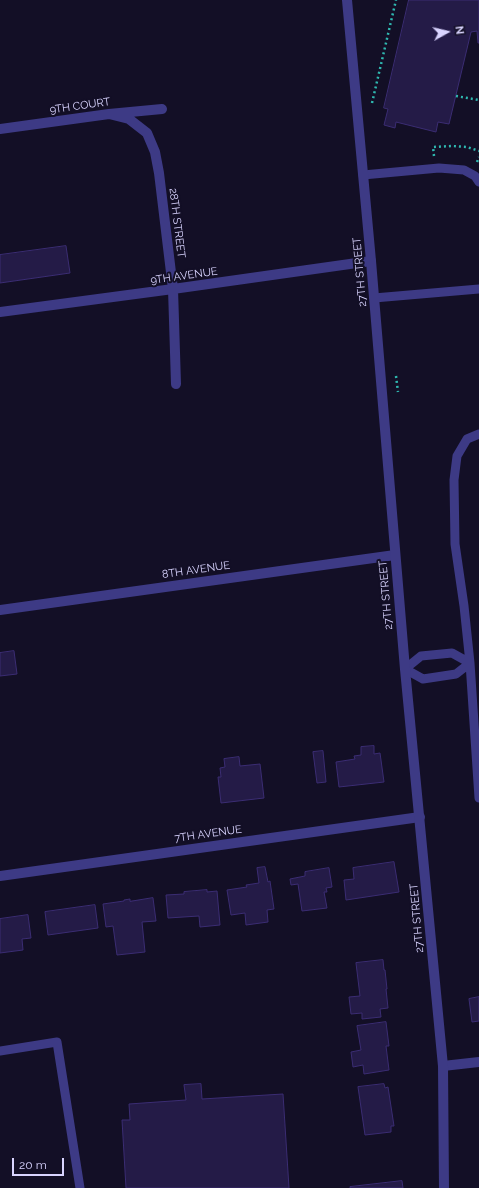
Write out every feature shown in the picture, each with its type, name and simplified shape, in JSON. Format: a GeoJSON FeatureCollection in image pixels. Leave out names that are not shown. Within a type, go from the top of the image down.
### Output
{"type":"FeatureCollection","features":[{"type":"Feature","properties":{"kind":"street","name":"27TH STREET"},"geometry":{"type":"LineString","coordinates":[[347,0],[371,262],[405,669],[443,1066],[444,1188]]}},
{"type":"Feature","properties":{"kind":"street","name":"9TH COURT"},"geometry":{"type":"LineString","coordinates":[[0,129],[109,114],[162,109]]}},
{"type":"Feature","properties":{"kind":"street","name":"28TH STREET"},"geometry":{"type":"LineString","coordinates":[[109,114],[129,119],[146,133],[155,152],[174,289],[176,384]]}},
{"type":"Feature","properties":{"kind":"street","name":"9TH AVENUE"},"geometry":{"type":"LineString","coordinates":[[0,312],[371,262]]}},
{"type":"Feature","properties":{"kind":"street","name":"8TH AVENUE"},"geometry":{"type":"LineString","coordinates":[[0,610],[395,554]]}},
{"type":"Feature","properties":{"kind":"street","name":"7TH AVENUE"},"geometry":{"type":"LineString","coordinates":[[0,876],[420,817]]}},
{"type":"Feature","properties":{"kind":"street"},"geometry":{"type":"LineString","coordinates":[[443,1066],[479,1062]]}},
{"type":"Feature","properties":{"kind":"lane"},"geometry":{"type":"LineString","coordinates":[[363,175],[435,168],[464,170],[475,176],[479,182]]}},
{"type":"Feature","properties":{"kind":"lane"},"geometry":{"type":"LineString","coordinates":[[374,298],[479,289]]}},
{"type":"Feature","properties":{"kind":"lane"},"geometry":{"type":"LineString","coordinates":[[479,434],[467,439],[457,456],[454,480],[455,544],[470,663],[479,798]]}},
{"type":"Feature","properties":{"kind":"lane"},"geometry":{"type":"LineString","coordinates":[[452,653],[470,663],[456,674],[423,679],[405,669],[421,656],[452,653]]}},
{"type":"Feature","properties":{"kind":"lane"},"geometry":{"type":"LineString","coordinates":[[0,1051],[57,1042],[80,1188]]}},
{"type":"Feature","properties":{"kind":"path"},"geometry":{"type":"LineString","coordinates":[[372,102],[396,0]]}},
{"type":"Feature","properties":{"kind":"path"},"geometry":{"type":"LineString","coordinates":[[456,96],[479,100]]}},
{"type":"Feature","properties":{"kind":"path"},"geometry":{"type":"LineString","coordinates":[[435,168],[433,147],[467,147],[479,151]]}},
{"type":"Feature","properties":{"kind":"building"},"geometry":{"type":"Polygon","coordinates":[[[409,0],[479,0],[479,43],[477,31],[471,32],[449,124],[438,122],[436,132],[396,122],[395,128],[384,125],[388,109],[384,108],[409,0]]]}},
{"type":"Feature","properties":{"kind":"building"},"geometry":{"type":"Polygon","coordinates":[[[66,246],[70,273],[0,283],[0,255],[66,246]]]}},
{"type":"Feature","properties":{"kind":"building"},"geometry":{"type":"Polygon","coordinates":[[[14,651],[17,674],[0,676],[0,653],[14,651]]]}},
{"type":"Feature","properties":{"kind":"building"},"geometry":{"type":"Polygon","coordinates":[[[374,746],[374,754],[380,753],[384,782],[339,787],[336,762],[355,759],[354,756],[361,755],[361,747],[374,746]]]}},
{"type":"Feature","properties":{"kind":"building"},"geometry":{"type":"Polygon","coordinates":[[[323,751],[326,782],[317,783],[313,752],[323,751]]]}},
{"type":"Feature","properties":{"kind":"building"},"geometry":{"type":"Polygon","coordinates":[[[239,757],[240,766],[260,764],[264,798],[221,803],[218,777],[221,777],[220,768],[225,767],[224,759],[239,757]]]}},
{"type":"Feature","properties":{"kind":"building"},"geometry":{"type":"Polygon","coordinates":[[[394,862],[399,892],[346,900],[344,880],[354,879],[353,868],[394,862]]]}},
{"type":"Feature","properties":{"kind":"building"},"geometry":{"type":"Polygon","coordinates":[[[265,867],[268,882],[270,881],[274,909],[267,910],[268,922],[246,925],[245,913],[231,915],[227,890],[247,887],[246,885],[259,883],[257,868],[265,867]]]}},
{"type":"Feature","properties":{"kind":"building"},"geometry":{"type":"Polygon","coordinates":[[[329,868],[332,887],[326,888],[327,892],[324,892],[327,908],[302,911],[298,884],[291,885],[290,879],[305,876],[305,872],[329,868]]]}},
{"type":"Feature","properties":{"kind":"building"},"geometry":{"type":"Polygon","coordinates":[[[207,890],[207,892],[217,891],[220,925],[200,927],[199,916],[168,918],[166,895],[207,890]]]}},
{"type":"Feature","properties":{"kind":"building"},"geometry":{"type":"Polygon","coordinates":[[[153,898],[156,921],[142,922],[145,952],[117,955],[113,926],[106,927],[103,904],[130,899],[130,901],[153,898]]]}},
{"type":"Feature","properties":{"kind":"building"},"geometry":{"type":"Polygon","coordinates":[[[95,905],[98,928],[48,935],[45,912],[95,905]]]}},
{"type":"Feature","properties":{"kind":"building"},"geometry":{"type":"Polygon","coordinates":[[[28,915],[31,938],[22,939],[23,950],[0,953],[0,919],[28,915]]]}},
{"type":"Feature","properties":{"kind":"building"},"geometry":{"type":"Polygon","coordinates":[[[383,960],[388,1008],[380,1009],[381,1017],[362,1019],[362,1013],[351,1014],[349,997],[360,996],[356,963],[383,960]]]}},
{"type":"Feature","properties":{"kind":"building"},"geometry":{"type":"Polygon","coordinates":[[[479,997],[479,1021],[472,1022],[469,999],[479,997]]]}},
{"type":"Feature","properties":{"kind":"building"},"geometry":{"type":"Polygon","coordinates":[[[386,1022],[389,1046],[386,1046],[389,1070],[364,1074],[363,1065],[353,1067],[351,1052],[361,1050],[357,1026],[386,1022]]]}},
{"type":"Feature","properties":{"kind":"building"},"geometry":{"type":"Polygon","coordinates":[[[201,1084],[202,1099],[283,1094],[289,1188],[126,1188],[122,1120],[130,1120],[129,1104],[186,1100],[184,1085],[201,1084]]]}},
{"type":"Feature","properties":{"kind":"building"},"geometry":{"type":"Polygon","coordinates":[[[384,1084],[385,1088],[388,1087],[394,1126],[391,1126],[391,1132],[365,1135],[358,1087],[384,1084]]]}},
{"type":"Feature","properties":{"kind":"building"},"geometry":{"type":"Polygon","coordinates":[[[402,1181],[403,1188],[350,1188],[350,1187],[402,1181]]]}}]}
